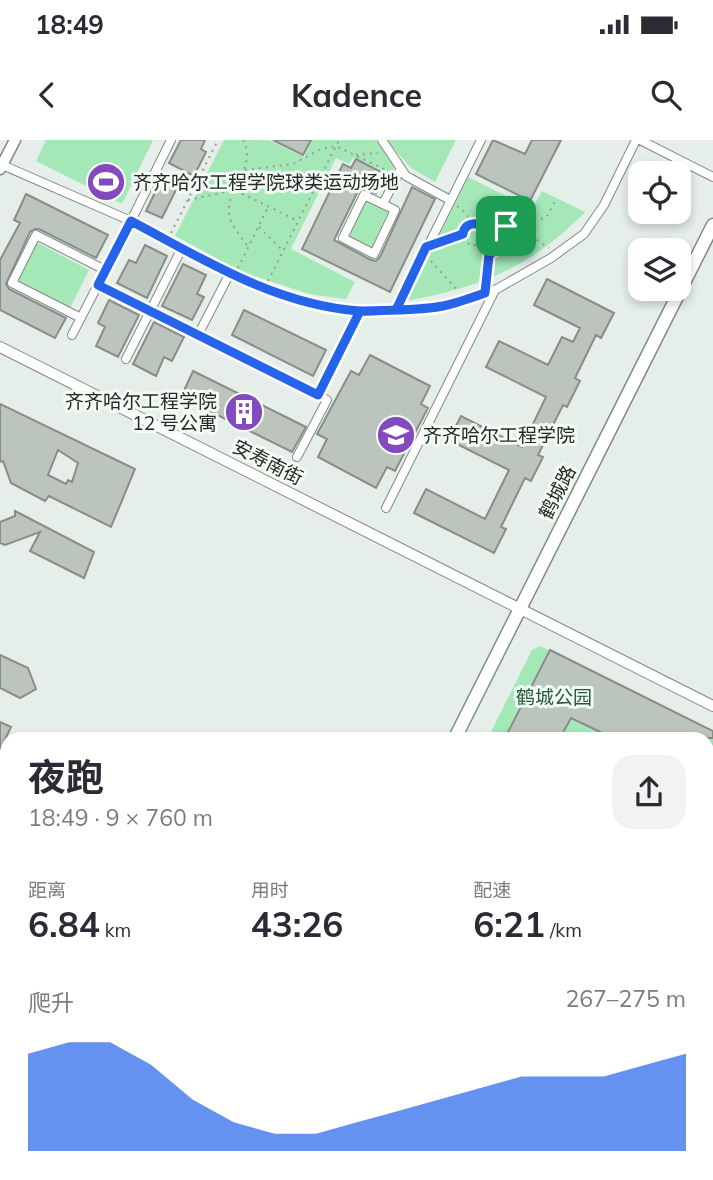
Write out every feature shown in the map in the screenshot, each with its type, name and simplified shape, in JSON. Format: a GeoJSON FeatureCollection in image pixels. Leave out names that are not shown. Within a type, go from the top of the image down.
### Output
{"type":"FeatureCollection","features":[{"type":"Feature","properties":{"kind":"main road"},"geometry":{"type":"LineString","coordinates":[[1,166],[15,140]]}},
{"type":"Feature","properties":{"kind":"main road","name":"鹤城路"},"geometry":{"type":"LineString","coordinates":[[458,732],[713,225]]}},
{"type":"Feature","properties":{"kind":"street"},"geometry":{"type":"LineString","coordinates":[[72,335],[171,140]]}},
{"type":"Feature","properties":{"kind":"street"},"geometry":{"type":"LineString","coordinates":[[382,140],[399,172],[450,200]]}},
{"type":"Feature","properties":{"kind":"street"},"geometry":{"type":"LineString","coordinates":[[396,310],[481,140]]}},
{"type":"Feature","properties":{"kind":"street"},"geometry":{"type":"LineString","coordinates":[[1,166],[131,221],[264,288],[313,305],[360,311],[442,306],[495,290],[558,254],[584,234],[604,205],[638,140],[713,177]]}},
{"type":"Feature","properties":{"kind":"street"},"geometry":{"type":"LineString","coordinates":[[383,204],[399,172]]}},
{"type":"Feature","properties":{"kind":"street"},"geometry":{"type":"LineString","coordinates":[[364,195],[383,204],[395,210],[374,254],[343,239],[364,195]]}},
{"type":"Feature","properties":{"kind":"street"},"geometry":{"type":"LineString","coordinates":[[81,317],[12,283],[36,235],[106,270]]}},
{"type":"Feature","properties":{"kind":"street"},"geometry":{"type":"LineString","coordinates":[[126,359],[182,248]]}},
{"type":"Feature","properties":{"kind":"street"},"geometry":{"type":"LineString","coordinates":[[198,335],[232,274]]}},
{"type":"Feature","properties":{"kind":"street"},"geometry":{"type":"LineString","coordinates":[[98,285],[327,400],[297,457]]}},
{"type":"Feature","properties":{"kind":"street"},"geometry":{"type":"LineString","coordinates":[[386,508],[495,290]]}},
{"type":"Feature","properties":{"kind":"street"},"geometry":{"type":"LineString","coordinates":[[318,395],[360,311]]}},
{"type":"Feature","properties":{"kind":"street","name":"安寿南街"},"geometry":{"type":"LineString","coordinates":[[0,347],[713,706]]}},
{"type":"Feature","properties":{"kind":"path"},"geometry":{"type":"LineString","coordinates":[[167,240],[218,140]]}},
{"type":"Feature","properties":{"kind":"path"},"geometry":{"type":"LineString","coordinates":[[243,140],[246,144],[245,170],[235,190],[229,213],[248,247]]}},
{"type":"Feature","properties":{"kind":"path"},"geometry":{"type":"LineString","coordinates":[[264,288],[340,140]]}},
{"type":"Feature","properties":{"kind":"path"},"geometry":{"type":"LineString","coordinates":[[245,170],[293,164],[321,149],[336,146],[399,172]]}},
{"type":"Feature","properties":{"kind":"path"},"geometry":{"type":"LineString","coordinates":[[355,155],[390,152]]}},
{"type":"Feature","properties":{"kind":"path"},"geometry":{"type":"LineString","coordinates":[[188,200],[235,190],[298,222]]}},
{"type":"Feature","properties":{"kind":"path"},"geometry":{"type":"LineString","coordinates":[[533,220],[546,218],[556,198]]}},
{"type":"Feature","properties":{"kind":"path"},"geometry":{"type":"LineString","coordinates":[[450,200],[466,213],[472,224]]}},
{"type":"Feature","properties":{"kind":"path"},"geometry":{"type":"LineString","coordinates":[[232,274],[268,207]]}},
{"type":"Feature","properties":{"kind":"path"},"geometry":{"type":"LineString","coordinates":[[517,208],[527,210],[533,220],[533,227],[528,234],[519,237],[513,235],[506,226],[509,213],[517,208]]}},
{"type":"Feature","properties":{"kind":"path"},"geometry":{"type":"LineString","coordinates":[[463,234],[469,244],[476,246],[485,236],[481,226],[472,224],[467,226],[463,234],[425,250],[466,299]]}},
{"type":"Feature","properties":{"kind":"path"},"geometry":{"type":"LineString","coordinates":[[258,226],[283,251]]}},
{"type":"Feature","properties":{"kind":"path"},"geometry":{"type":"LineString","coordinates":[[484,230],[506,226]]}},
{"type":"Feature","properties":{"kind":"path"},"geometry":{"type":"LineString","coordinates":[[528,234],[558,254]]}},
{"type":"Feature","properties":{"kind":"path"},"geometry":{"type":"LineString","coordinates":[[489,255],[513,235]]}},
{"type":"Feature","properties":{"kind":"path"},"geometry":{"type":"LineString","coordinates":[[482,242],[489,255],[485,293]]}},
{"type":"Feature","properties":{"kind":"green space","name":"齐齐哈尔工程学院球类运动场地"},"geometry":{"type":"Polygon","coordinates":[[[46,140],[153,140],[122,204],[36,161],[46,140]]]}},
{"type":"Feature","properties":{"kind":"green space"},"geometry":{"type":"Polygon","coordinates":[[[224,140],[269,140],[304,157],[312,140],[376,140],[395,166],[391,174],[354,157],[349,164],[336,158],[291,249],[355,282],[346,299],[309,294],[240,271],[175,236],[224,140]]]}},
{"type":"Feature","properties":{"kind":"green space"},"geometry":{"type":"Polygon","coordinates":[[[386,140],[456,140],[435,182],[411,168],[386,140]]]}},
{"type":"Feature","properties":{"kind":"green space"},"geometry":{"type":"Polygon","coordinates":[[[468,177],[532,209],[542,191],[585,212],[544,248],[503,272],[458,289],[406,301],[468,177]]]}},
{"type":"Feature","properties":{"kind":"green space"},"geometry":{"type":"Polygon","coordinates":[[[365,201],[388,212],[372,247],[349,236],[365,201]]]}},
{"type":"Feature","properties":{"kind":"green space"},"geometry":{"type":"Polygon","coordinates":[[[36,242],[89,270],[70,308],[17,280],[36,242]]]}},
{"type":"Feature","properties":{"kind":"green space","name":"鹤城公园"},"geometry":{"type":"Polygon","coordinates":[[[540,646],[713,732],[491,732],[532,650],[540,646]]]}},
{"type":"Feature","properties":{"kind":"building"},"geometry":{"type":"Polygon","coordinates":[[[181,140],[205,140],[201,149],[206,152],[194,176],[169,163],[181,140]]]}},
{"type":"Feature","properties":{"kind":"building"},"geometry":{"type":"Polygon","coordinates":[[[273,140],[311,140],[303,155],[273,140]]]}},
{"type":"Feature","properties":{"kind":"building"},"geometry":{"type":"Polygon","coordinates":[[[493,140],[525,154],[532,140],[561,140],[530,201],[476,174],[493,140]]]}},
{"type":"Feature","properties":{"kind":"building"},"geometry":{"type":"Polygon","coordinates":[[[356,159],[385,174],[376,193],[359,189],[334,240],[371,260],[376,261],[380,257],[412,187],[435,199],[390,292],[302,249],[343,164],[351,168],[356,159]]]}},
{"type":"Feature","properties":{"kind":"building"},"geometry":{"type":"Polygon","coordinates":[[[161,180],[177,188],[162,218],[146,211],[161,180]]]}},
{"type":"Feature","properties":{"kind":"building"},"geometry":{"type":"Polygon","coordinates":[[[26,194],[108,235],[96,258],[39,229],[30,232],[6,284],[9,289],[66,318],[55,338],[0,310],[0,260],[20,223],[14,220],[26,194]]]}},
{"type":"Feature","properties":{"kind":"building"},"geometry":{"type":"Polygon","coordinates":[[[145,245],[167,256],[147,298],[117,283],[129,260],[136,263],[145,245]]]}},
{"type":"Feature","properties":{"kind":"building"},"geometry":{"type":"Polygon","coordinates":[[[183,264],[206,275],[197,294],[204,297],[192,320],[162,306],[183,264]]]}},
{"type":"Feature","properties":{"kind":"building"},"geometry":{"type":"Polygon","coordinates":[[[547,279],[614,313],[601,338],[596,335],[575,378],[580,381],[567,407],[563,405],[538,455],[543,457],[531,481],[525,478],[501,527],[506,529],[494,553],[414,513],[426,489],[485,519],[509,470],[449,440],[461,416],[522,447],[546,397],[486,367],[499,341],[548,365],[562,337],[573,342],[580,328],[534,305],[547,279]]]}},
{"type":"Feature","properties":{"kind":"building"},"geometry":{"type":"Polygon","coordinates":[[[109,300],[139,315],[118,357],[96,346],[105,327],[98,323],[109,300]]]}},
{"type":"Feature","properties":{"kind":"building"},"geometry":{"type":"Polygon","coordinates":[[[244,310],[326,350],[313,376],[232,335],[244,310]]]}},
{"type":"Feature","properties":{"kind":"building"},"geometry":{"type":"Polygon","coordinates":[[[154,322],[184,337],[172,361],[164,357],[156,376],[133,364],[154,322]]]}},
{"type":"Feature","properties":{"kind":"building"},"geometry":{"type":"Polygon","coordinates":[[[370,355],[430,386],[421,404],[428,408],[395,471],[387,467],[376,488],[318,457],[327,439],[317,434],[351,371],[359,375],[370,355]]]}},
{"type":"Feature","properties":{"kind":"building","name":"齐齐哈尔工程学院 12 号公寓"},"geometry":{"type":"Polygon","coordinates":[[[193,371],[306,427],[292,452],[181,397],[193,371]]]}},
{"type":"Feature","properties":{"kind":"building"},"geometry":{"type":"Polygon","coordinates":[[[0,404],[135,469],[111,527],[49,496],[45,501],[11,483],[3,461],[0,462],[0,404]],[[58,450],[48,475],[66,484],[68,480],[72,482],[78,463],[58,450]]]}},
{"type":"Feature","properties":{"kind":"building"},"geometry":{"type":"Polygon","coordinates":[[[15,511],[94,552],[84,578],[30,551],[40,532],[5,545],[0,543],[0,522],[15,516],[15,511]]]}},
{"type":"Feature","properties":{"kind":"building"},"geometry":{"type":"Polygon","coordinates":[[[550,650],[713,731],[600,732],[571,718],[563,732],[508,732],[550,650]]]}},
{"type":"Feature","properties":{"kind":"building"},"geometry":{"type":"Polygon","coordinates":[[[0,655],[28,668],[36,689],[20,698],[0,688],[0,655]]]}},
{"type":"Feature","properties":{"kind":"building"},"geometry":{"type":"Polygon","coordinates":[[[0,722],[11,727],[9,732],[0,732],[0,722]]]}},
{"type":"Feature","properties":{"kind":"place","name":"齐齐哈尔工程学院球类运动场地"},"geometry":{"type":"Point","coordinates":[106,182]}},
{"type":"Feature","properties":{"kind":"place","name":"齐齐哈尔工程学院 12 号公寓"},"geometry":{"type":"Point","coordinates":[244,412]}},
{"type":"Feature","properties":{"kind":"place","name":"齐齐哈尔工程学院"},"geometry":{"type":"Point","coordinates":[396,435]}},
{"type":"Feature","properties":{"kind":"route"},"geometry":{"type":"LineString","coordinates":[[506,226],[484,230],[477,224],[470,224],[463,234],[426,247],[396,310],[360,311],[313,305],[251,284],[131,221],[98,285],[318,395],[360,311],[396,310],[442,306],[485,293],[489,255],[513,235],[506,226]]}}]}
